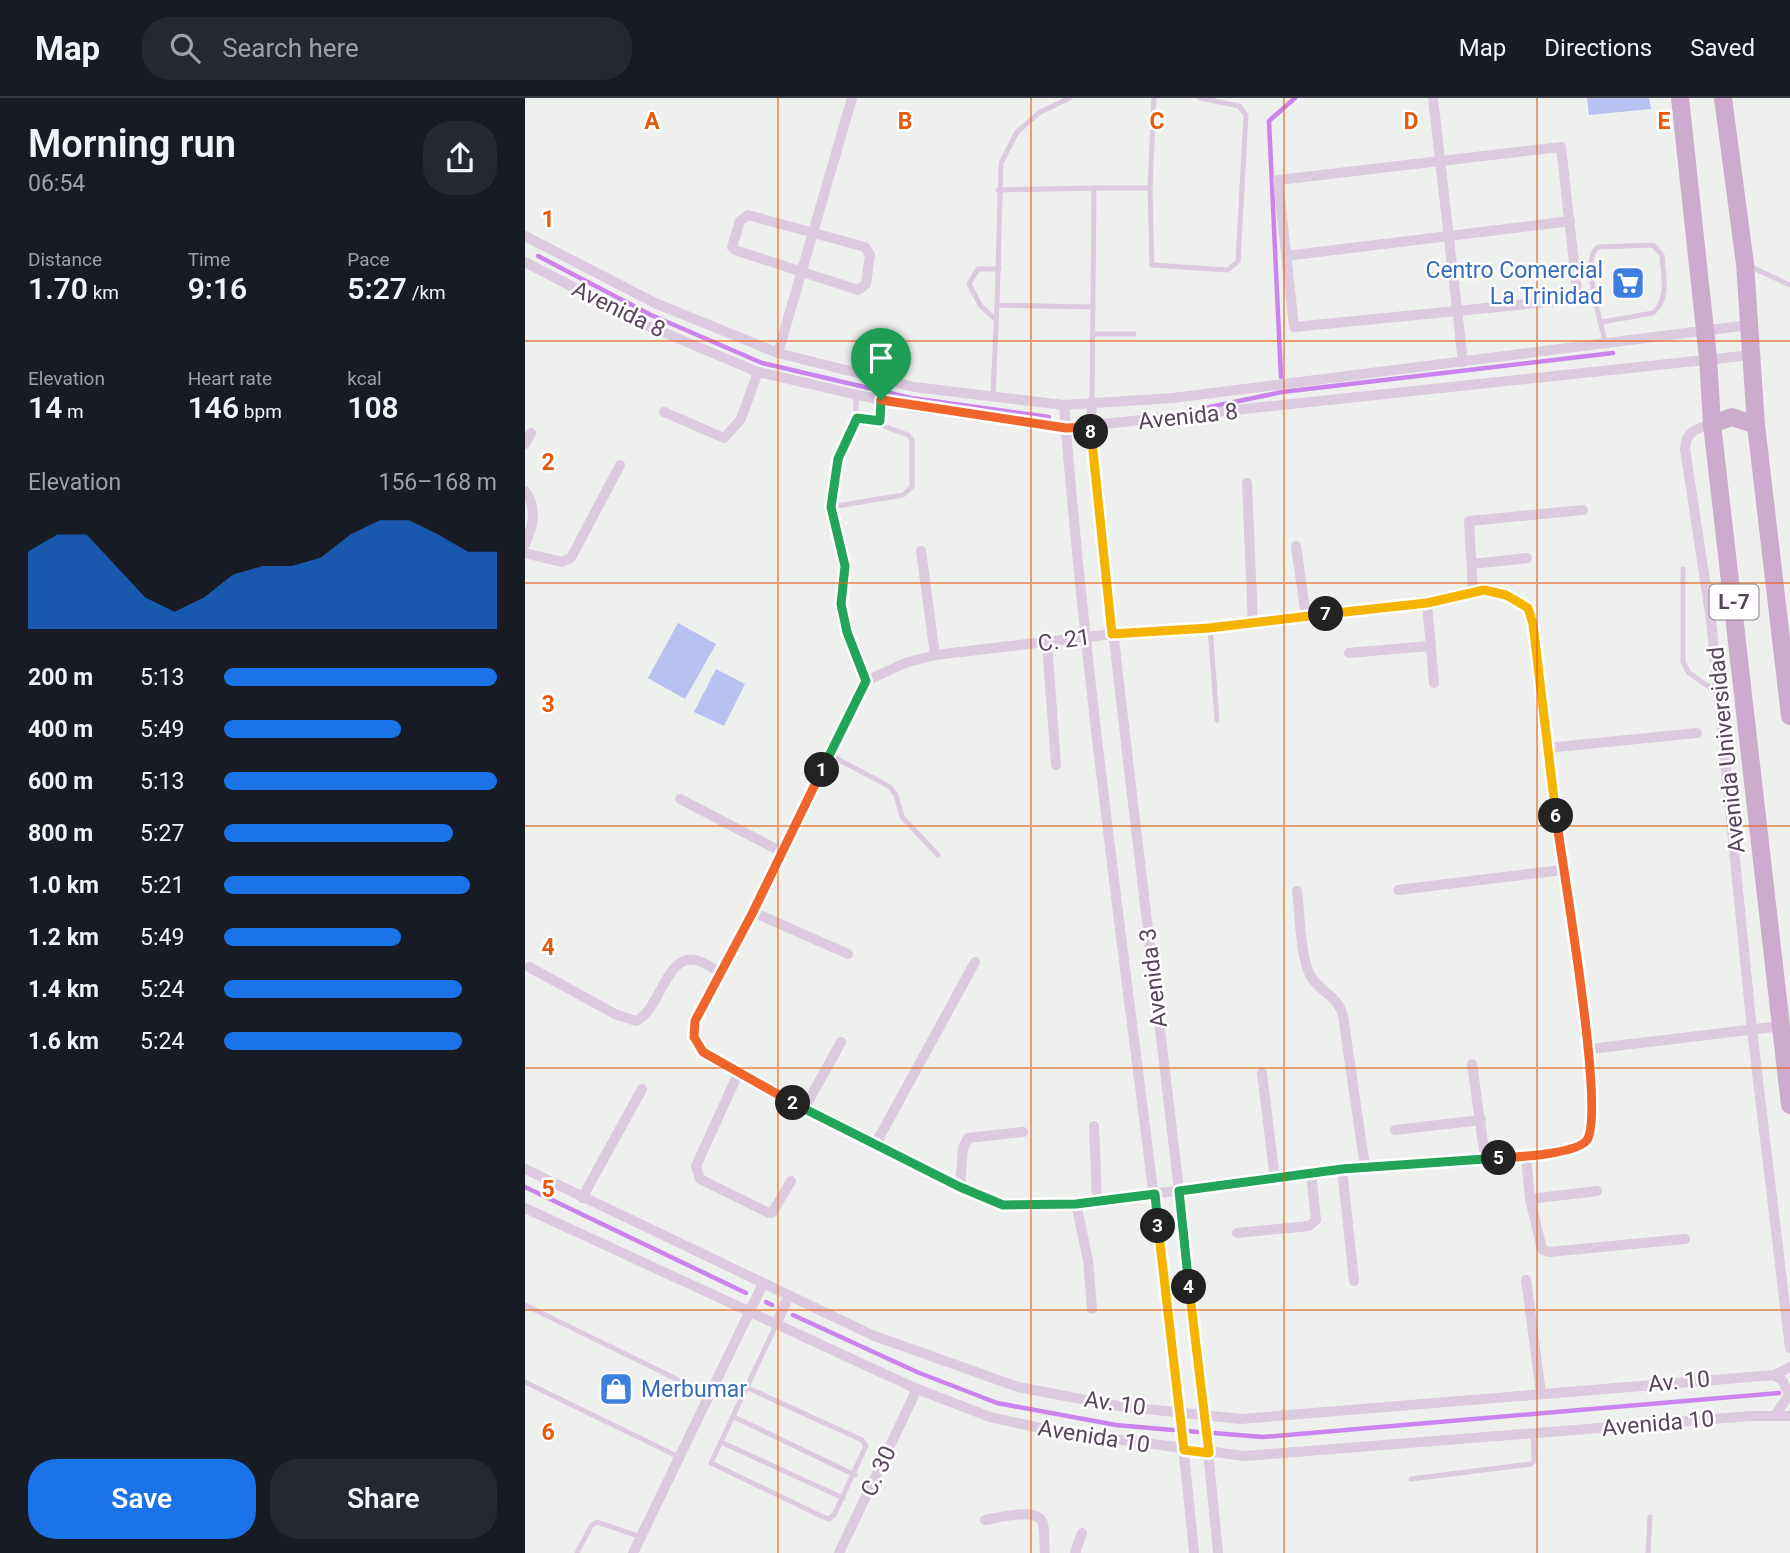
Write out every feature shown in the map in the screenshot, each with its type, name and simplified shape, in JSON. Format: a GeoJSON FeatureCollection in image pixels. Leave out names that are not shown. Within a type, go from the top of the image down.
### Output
{"type":"FeatureCollection","features":[{"type":"Feature","properties":{"kind":"main road","name":"Avenida Universidad"},"geometry":{"type":"LineString","coordinates":[[1680,98],[1708,358],[1712,424],[1790,1105]]}},
{"type":"Feature","properties":{"kind":"main road","name":"L-7"},"geometry":{"type":"LineString","coordinates":[[1723,98],[1745,264],[1756,425],[1790,716]]}},
{"type":"Feature","properties":{"kind":"main road"},"geometry":{"type":"LineString","coordinates":[[1712,424],[1733,417],[1756,425]]}},
{"type":"Feature","properties":{"kind":"street"},"geometry":{"type":"LineString","coordinates":[[778,354],[852,98]]}},
{"type":"Feature","properties":{"kind":"street"},"geometry":{"type":"LineString","coordinates":[[1433,98],[1464,362]]}},
{"type":"Feature","properties":{"kind":"street"},"geometry":{"type":"LineString","coordinates":[[1561,148],[1578,299],[1294,327],[1277,180],[1439,161],[1561,148]]}},
{"type":"Feature","properties":{"kind":"street"},"geometry":{"type":"LineString","coordinates":[[748,215],[869,250],[866,284],[858,290],[802,272],[732,247],[740,221],[748,215]]}},
{"type":"Feature","properties":{"kind":"street"},"geometry":{"type":"LineString","coordinates":[[1286,256],[1570,221]]}},
{"type":"Feature","properties":{"kind":"street","name":"Avenida 8"},"geometry":{"type":"LineString","coordinates":[[525,236],[655,303],[778,354],[914,387],[1064,404],[1173,398],[1749,325]]}},
{"type":"Feature","properties":{"kind":"street","name":"Avenida 8"},"geometry":{"type":"LineString","coordinates":[[525,262],[646,325],[758,372],[881,400],[1066,428],[1752,355]]}},
{"type":"Feature","properties":{"kind":"street"},"geometry":{"type":"LineString","coordinates":[[664,412],[725,438],[741,419],[758,372]]}},
{"type":"Feature","properties":{"kind":"street","name":"Avenida 3"},"geometry":{"type":"LineString","coordinates":[[1092,402],[1091,427],[1112,634],[1179,1191],[1219,1553]]}},
{"type":"Feature","properties":{"kind":"street","name":"Avenida 3"},"geometry":{"type":"LineString","coordinates":[[1064,404],[1086,637],[1155,1194],[1194,1553]]}},
{"type":"Feature","properties":{"kind":"street"},"geometry":{"type":"LineString","coordinates":[[1712,424],[1692,430],[1686,439],[1685,449],[1711,620],[1752,1030],[1790,1348]]}},
{"type":"Feature","properties":{"kind":"street"},"geometry":{"type":"LineString","coordinates":[[525,444],[531,433]]}},
{"type":"Feature","properties":{"kind":"street"},"geometry":{"type":"LineString","coordinates":[[525,553],[562,562],[571,558],[620,465]]}},
{"type":"Feature","properties":{"kind":"street"},"geometry":{"type":"LineString","coordinates":[[1247,483],[1253,624]]}},
{"type":"Feature","properties":{"kind":"street"},"geometry":{"type":"LineString","coordinates":[[525,491],[534,509],[532,527],[525,544]]}},
{"type":"Feature","properties":{"kind":"street"},"geometry":{"type":"LineString","coordinates":[[866,681],[753,912],[695,1021],[694,1037],[703,1052],[804,1109],[960,1187],[1003,1205],[1076,1204],[1342,1169],[1526,1157],[1581,1146],[1588,1139],[1591,1126],[1590,1049],[1562,870],[1533,624],[1528,608],[1506,595],[1479,591],[1472,564],[1469,522],[1583,510]]}},
{"type":"Feature","properties":{"kind":"street"},"geometry":{"type":"LineString","coordinates":[[1296,546],[1306,617]]}},
{"type":"Feature","properties":{"kind":"street"},"geometry":{"type":"LineString","coordinates":[[921,551],[935,655]]}},
{"type":"Feature","properties":{"kind":"street"},"geometry":{"type":"LineString","coordinates":[[1472,564],[1527,558]]}},
{"type":"Feature","properties":{"kind":"street","name":"C. 21"},"geometry":{"type":"LineString","coordinates":[[866,681],[905,663],[935,655],[1047,644],[1112,634],[1253,624],[1427,603],[1479,591]]}},
{"type":"Feature","properties":{"kind":"street"},"geometry":{"type":"LineString","coordinates":[[1427,603],[1434,683]]}},
{"type":"Feature","properties":{"kind":"street"},"geometry":{"type":"LineString","coordinates":[[1047,644],[1056,765]]}},
{"type":"Feature","properties":{"kind":"street"},"geometry":{"type":"LineString","coordinates":[[1349,653],[1429,646]]}},
{"type":"Feature","properties":{"kind":"street"},"geometry":{"type":"LineString","coordinates":[[1547,748],[1697,733]]}},
{"type":"Feature","properties":{"kind":"street"},"geometry":{"type":"LineString","coordinates":[[680,799],[782,852]]}},
{"type":"Feature","properties":{"kind":"street"},"geometry":{"type":"LineString","coordinates":[[1398,890],[1562,870]]}},
{"type":"Feature","properties":{"kind":"street"},"geometry":{"type":"LineString","coordinates":[[1297,891],[1307,966],[1313,980],[1340,1003],[1365,1167]]}},
{"type":"Feature","properties":{"kind":"street"},"geometry":{"type":"LineString","coordinates":[[753,912],[848,954]]}},
{"type":"Feature","properties":{"kind":"street"},"geometry":{"type":"LineString","coordinates":[[529,967],[615,1014],[636,1021],[647,1016],[674,966],[684,960],[695,960],[722,973]]}},
{"type":"Feature","properties":{"kind":"street"},"geometry":{"type":"LineString","coordinates":[[875,1144],[975,962]]}},
{"type":"Feature","properties":{"kind":"street"},"geometry":{"type":"LineString","coordinates":[[1590,1049],[1781,1026]]}},
{"type":"Feature","properties":{"kind":"street"},"geometry":{"type":"LineString","coordinates":[[804,1109],[841,1042]]}},
{"type":"Feature","properties":{"kind":"street"},"geometry":{"type":"LineString","coordinates":[[1472,1064],[1485,1158]]}},
{"type":"Feature","properties":{"kind":"street"},"geometry":{"type":"LineString","coordinates":[[1262,1073],[1275,1179]]}},
{"type":"Feature","properties":{"kind":"street"},"geometry":{"type":"LineString","coordinates":[[738,1074],[696,1166],[697,1173],[701,1179],[771,1213],[791,1181]]}},
{"type":"Feature","properties":{"kind":"street"},"geometry":{"type":"LineString","coordinates":[[582,1198],[642,1089]]}},
{"type":"Feature","properties":{"kind":"street"},"geometry":{"type":"LineString","coordinates":[[1395,1130],[1481,1121]]}},
{"type":"Feature","properties":{"kind":"street"},"geometry":{"type":"LineString","coordinates":[[1094,1126],[1097,1200]]}},
{"type":"Feature","properties":{"kind":"street"},"geometry":{"type":"LineString","coordinates":[[960,1187],[963,1148],[968,1138],[1023,1132]]}},
{"type":"Feature","properties":{"kind":"street"},"geometry":{"type":"LineString","coordinates":[[1526,1157],[1531,1199],[1542,1249],[1549,1252],[1685,1239]]}},
{"type":"Feature","properties":{"kind":"street","name":"Av. 10"},"geometry":{"type":"LineString","coordinates":[[525,1169],[873,1335],[1018,1387],[1118,1406],[1241,1419],[1774,1375],[1790,1367]]}},
{"type":"Feature","properties":{"kind":"street"},"geometry":{"type":"LineString","coordinates":[[1342,1169],[1354,1281]]}},
{"type":"Feature","properties":{"kind":"street"},"geometry":{"type":"LineString","coordinates":[[1237,1233],[1309,1226],[1316,1220],[1311,1173]]}},
{"type":"Feature","properties":{"kind":"street"},"geometry":{"type":"LineString","coordinates":[[1531,1199],[1597,1191]]}},
{"type":"Feature","properties":{"kind":"street"},"geometry":{"type":"LineString","coordinates":[[1076,1204],[1089,1260],[1092,1309]]}},
{"type":"Feature","properties":{"kind":"street","name":"Avenida 10"},"geometry":{"type":"LineString","coordinates":[[525,1208],[917,1389],[990,1417],[1059,1432],[1245,1456],[1776,1414],[1790,1416]]}},
{"type":"Feature","properties":{"kind":"street"},"geometry":{"type":"LineString","coordinates":[[1526,1280],[1541,1393]]}},
{"type":"Feature","properties":{"kind":"street"},"geometry":{"type":"LineString","coordinates":[[633,1553],[762,1284]]}},
{"type":"Feature","properties":{"kind":"street"},"geometry":{"type":"LineString","coordinates":[[776,1325],[789,1296]]}},
{"type":"Feature","properties":{"kind":"street"},"geometry":{"type":"LineString","coordinates":[[1774,1375],[1782,1380],[1789,1395],[1776,1414]]}},
{"type":"Feature","properties":{"kind":"street","name":"C. 30"},"geometry":{"type":"LineString","coordinates":[[839,1553],[917,1389]]}},
{"type":"Feature","properties":{"kind":"street"},"geometry":{"type":"LineString","coordinates":[[985,1520],[1031,1514],[1039,1517],[1043,1522],[1045,1553]]}},
{"type":"Feature","properties":{"kind":"street"},"geometry":{"type":"LineString","coordinates":[[1075,1553],[1082,1533]]}},
{"type":"Feature","properties":{"kind":"lane"},"geometry":{"type":"LineString","coordinates":[[993,396],[1001,163],[1017,132],[1040,112],[1070,98]]}},
{"type":"Feature","properties":{"kind":"lane"},"geometry":{"type":"LineString","coordinates":[[1154,98],[1150,188],[1152,265],[1228,270],[1238,261],[1246,115],[1239,106],[1200,98]]}},
{"type":"Feature","properties":{"kind":"lane"},"geometry":{"type":"LineString","coordinates":[[1092,402],[1094,188]]}},
{"type":"Feature","properties":{"kind":"lane"},"geometry":{"type":"LineString","coordinates":[[998,190],[1150,188]]}},
{"type":"Feature","properties":{"kind":"lane"},"geometry":{"type":"LineString","coordinates":[[1602,322],[1653,313],[1658,309],[1664,296],[1662,255],[1658,249],[1653,246],[1598,247],[1593,251],[1590,259],[1591,275],[1605,343]]}},
{"type":"Feature","properties":{"kind":"lane"},"geometry":{"type":"LineString","coordinates":[[1745,264],[1790,285]]}},
{"type":"Feature","properties":{"kind":"lane"},"geometry":{"type":"LineString","coordinates":[[996,320],[980,305],[969,284],[978,270],[999,269]]}},
{"type":"Feature","properties":{"kind":"lane"},"geometry":{"type":"LineString","coordinates":[[997,304],[1093,307]]}},
{"type":"Feature","properties":{"kind":"lane"},"geometry":{"type":"LineString","coordinates":[[1093,334],[1134,334]]}},
{"type":"Feature","properties":{"kind":"lane"},"geometry":{"type":"LineString","coordinates":[[856,394],[857,418],[838,459],[831,507],[845,566],[841,604],[847,632],[866,681]]}},
{"type":"Feature","properties":{"kind":"lane"},"geometry":{"type":"LineString","coordinates":[[831,507],[903,495],[912,487],[912,440],[908,435],[881,425],[881,400]]}},
{"type":"Feature","properties":{"kind":"lane"},"geometry":{"type":"LineString","coordinates":[[857,418],[880,421]]}},
{"type":"Feature","properties":{"kind":"lane"},"geometry":{"type":"LineString","coordinates":[[1683,569],[1683,662],[1689,673],[1719,694]]}},
{"type":"Feature","properties":{"kind":"lane"},"geometry":{"type":"LineString","coordinates":[[1209,628],[1217,720]]}},
{"type":"Feature","properties":{"kind":"lane"},"geometry":{"type":"LineString","coordinates":[[830,755],[890,787],[896,795],[902,817],[938,855]]}},
{"type":"Feature","properties":{"kind":"lane"},"geometry":{"type":"LineString","coordinates":[[525,1305],[709,1395]]}},
{"type":"Feature","properties":{"kind":"lane"},"geometry":{"type":"LineString","coordinates":[[748,1388],[862,1440],[866,1452],[843,1498],[829,1519],[712,1466],[776,1325]]}},
{"type":"Feature","properties":{"kind":"lane"},"geometry":{"type":"LineString","coordinates":[[525,1382],[679,1457]]}},
{"type":"Feature","properties":{"kind":"lane"},"geometry":{"type":"LineString","coordinates":[[734,1417],[855,1475]]}},
{"type":"Feature","properties":{"kind":"lane"},"geometry":{"type":"LineString","coordinates":[[1411,1479],[1531,1464],[1534,1461],[1533,1433]]}},
{"type":"Feature","properties":{"kind":"lane"},"geometry":{"type":"LineString","coordinates":[[721,1442],[843,1498]]}},
{"type":"Feature","properties":{"kind":"lane"},"geometry":{"type":"LineString","coordinates":[[1648,1553],[1650,1517]]}},
{"type":"Feature","properties":{"kind":"lane"},"geometry":{"type":"LineString","coordinates":[[577,1553],[591,1526],[597,1522],[641,1537]]}},
{"type":"Feature","properties":{"kind":"shaded area"},"geometry":{"type":"Polygon","coordinates":[[[1587,98],[1649,98],[1651,109],[1589,115],[1587,98]]]}},
{"type":"Feature","properties":{"kind":"shaded area"},"geometry":{"type":"Polygon","coordinates":[[[678,623],[716,644],[685,699],[648,678],[678,623]]]}},
{"type":"Feature","properties":{"kind":"shaded area"},"geometry":{"type":"Polygon","coordinates":[[[716,669],[745,684],[724,726],[694,712],[716,669]]]}},
{"type":"Feature","properties":{"kind":"waterway"},"geometry":{"type":"LineString","coordinates":[[1281,377],[1269,121],[1295,98]]}},
{"type":"Feature","properties":{"kind":"waterway"},"geometry":{"type":"LineString","coordinates":[[538,256],[651,315],[762,363],[911,398],[1049,417]]}},
{"type":"Feature","properties":{"kind":"waterway"},"geometry":{"type":"LineString","coordinates":[[1205,408],[1282,392],[1613,353]]}},
{"type":"Feature","properties":{"kind":"waterway"},"geometry":{"type":"LineString","coordinates":[[525,1187],[746,1293]]}},
{"type":"Feature","properties":{"kind":"waterway"},"geometry":{"type":"LineString","coordinates":[[766,1302],[772,1305]]}},
{"type":"Feature","properties":{"kind":"waterway"},"geometry":{"type":"LineString","coordinates":[[793,1315],[917,1372],[997,1403],[1116,1425],[1173,1430]]}},
{"type":"Feature","properties":{"kind":"waterway"},"geometry":{"type":"LineString","coordinates":[[1213,1433],[1263,1437],[1779,1393]]}},
{"type":"Feature","properties":{"kind":"waterway"},"geometry":{"type":"LineString","coordinates":[[1189,1431],[1197,1432]]}},
{"type":"Feature","properties":{"kind":"place","name":"Centro Comercial La Trinidad"},"geometry":{"type":"Point","coordinates":[1628,283]}},
{"type":"Feature","properties":{"kind":"place","name":"Merbumar"},"geometry":{"type":"Point","coordinates":[616,1389]}},
{"type":"Feature","properties":{"kind":"route"},"geometry":{"type":"LineString","coordinates":[[881,400],[910,407],[1066,428],[1091,427],[1112,634],[1253,624],[1427,603],[1484,590],[1506,595],[1528,608],[1533,624],[1562,870],[1590,1049],[1591,1126],[1588,1139],[1581,1146],[1526,1157],[1365,1167],[1179,1191],[1202,1414],[1209,1453],[1184,1450],[1155,1194],[1076,1204],[1003,1205],[960,1187],[738,1074],[703,1052],[694,1037],[695,1021],[753,912],[866,681],[847,632],[841,604],[845,566],[831,507],[838,459],[857,418],[880,421],[881,400]]}}]}
